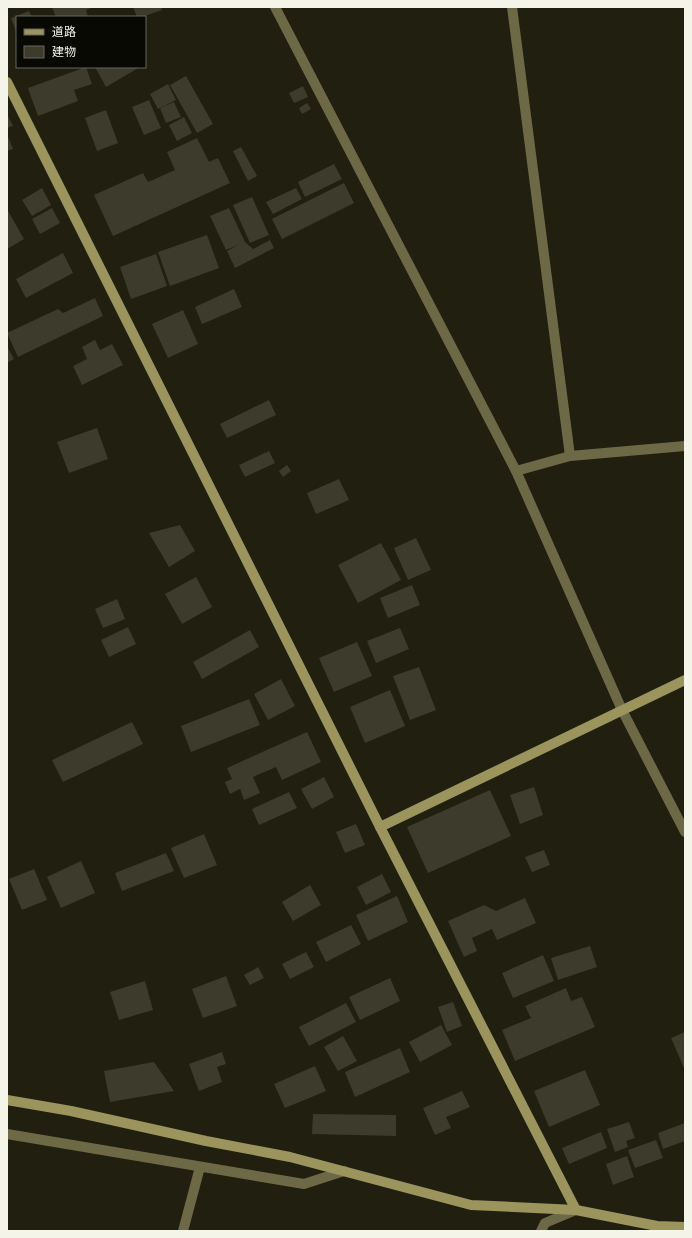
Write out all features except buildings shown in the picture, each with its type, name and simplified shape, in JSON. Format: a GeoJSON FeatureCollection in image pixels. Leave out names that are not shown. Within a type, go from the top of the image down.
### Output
{"type":"FeatureCollection","features":[{"type":"Feature","properties":{"kind":"street"},"geometry":{"type":"LineString","coordinates":[[275,7],[516,471],[622,710],[685,832]]}},
{"type":"Feature","properties":{"kind":"street"},"geometry":{"type":"LineString","coordinates":[[512,7],[570,456]]}},
{"type":"Feature","properties":{"kind":"street"},"geometry":{"type":"LineString","coordinates":[[7,82],[380,828],[576,1210]]}},
{"type":"Feature","properties":{"kind":"street"},"geometry":{"type":"LineString","coordinates":[[516,471],[570,456],[685,446]]}},
{"type":"Feature","properties":{"kind":"street"},"geometry":{"type":"LineString","coordinates":[[380,828],[685,680]]}},
{"type":"Feature","properties":{"kind":"street"},"geometry":{"type":"LineString","coordinates":[[7,1100],[71,1111],[206,1141],[290,1157],[471,1205],[576,1210],[657,1226],[685,1227]]}},
{"type":"Feature","properties":{"kind":"street"},"geometry":{"type":"LineString","coordinates":[[7,1134],[304,1184],[344,1171]]}},
{"type":"Feature","properties":{"kind":"street"},"geometry":{"type":"LineString","coordinates":[[183,1231],[200,1167]]}},
{"type":"Feature","properties":{"kind":"street"},"geometry":{"type":"LineString","coordinates":[[541,1231],[545,1223],[576,1210]]}}]}
